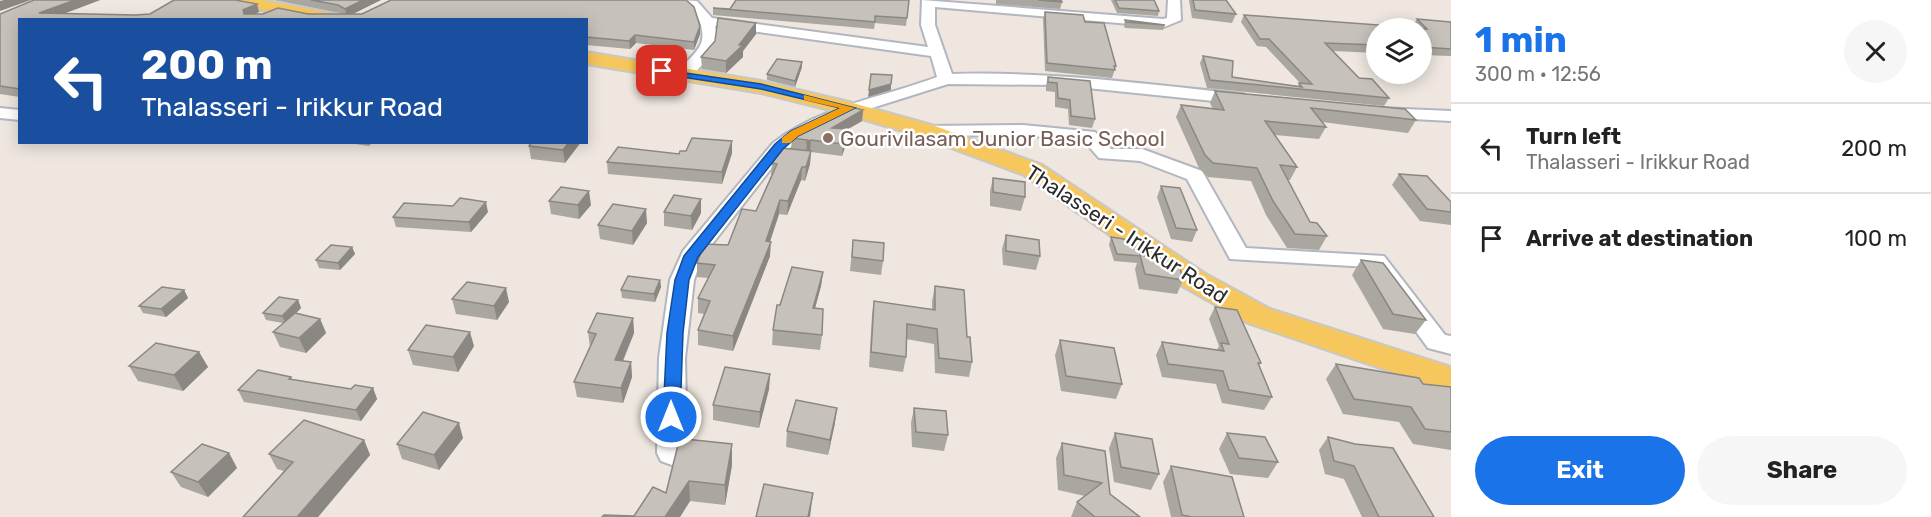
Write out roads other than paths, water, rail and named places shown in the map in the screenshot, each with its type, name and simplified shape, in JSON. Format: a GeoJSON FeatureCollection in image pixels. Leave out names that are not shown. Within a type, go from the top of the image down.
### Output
{"type":"FeatureCollection","features":[{"type":"Feature","properties":{"kind":"main road"},"geometry":{"type":"LineString","coordinates":[[236,0],[329,18]]}},
{"type":"Feature","properties":{"kind":"main road","name":"Thalasseri - Irikkur Road"},"geometry":{"type":"LineString","coordinates":[[588,58],[761,87],[849,108],[927,131],[1033,170],[1194,280],[1258,316],[1451,380]]}},
{"type":"Feature","properties":{"kind":"street"},"geometry":{"type":"LineString","coordinates":[[683,75],[712,42],[704,12],[697,5],[684,0]]}},
{"type":"Feature","properties":{"kind":"street"},"geometry":{"type":"LineString","coordinates":[[946,79],[935,52],[928,25],[928,1],[1164,23],[1174,20],[1174,0]]}},
{"type":"Feature","properties":{"kind":"street"},"geometry":{"type":"LineString","coordinates":[[258,18],[279,9]]}},
{"type":"Feature","properties":{"kind":"street"},"geometry":{"type":"LineString","coordinates":[[707,21],[935,52]]}},
{"type":"Feature","properties":{"kind":"street"},"geometry":{"type":"LineString","coordinates":[[672,453],[672,358],[682,280],[691,256],[779,147],[795,134],[849,108],[898,96],[946,79],[999,76],[1047,78],[1254,100]]}},
{"type":"Feature","properties":{"kind":"street"},"geometry":{"type":"LineString","coordinates":[[1362,112],[1451,116]]}},
{"type":"Feature","properties":{"kind":"street"},"geometry":{"type":"LineString","coordinates":[[0,113],[18,114]]}},
{"type":"Feature","properties":{"kind":"street"},"geometry":{"type":"LineString","coordinates":[[927,131],[1023,130],[1089,136],[1106,154],[1142,155],[1195,176],[1238,254],[1376,261],[1437,342],[1451,345]]}},
{"type":"Feature","properties":{"kind":"place","name":"Gourivilasam Junior Basic School"},"geometry":{"type":"Point","coordinates":[828,138]}}]}
